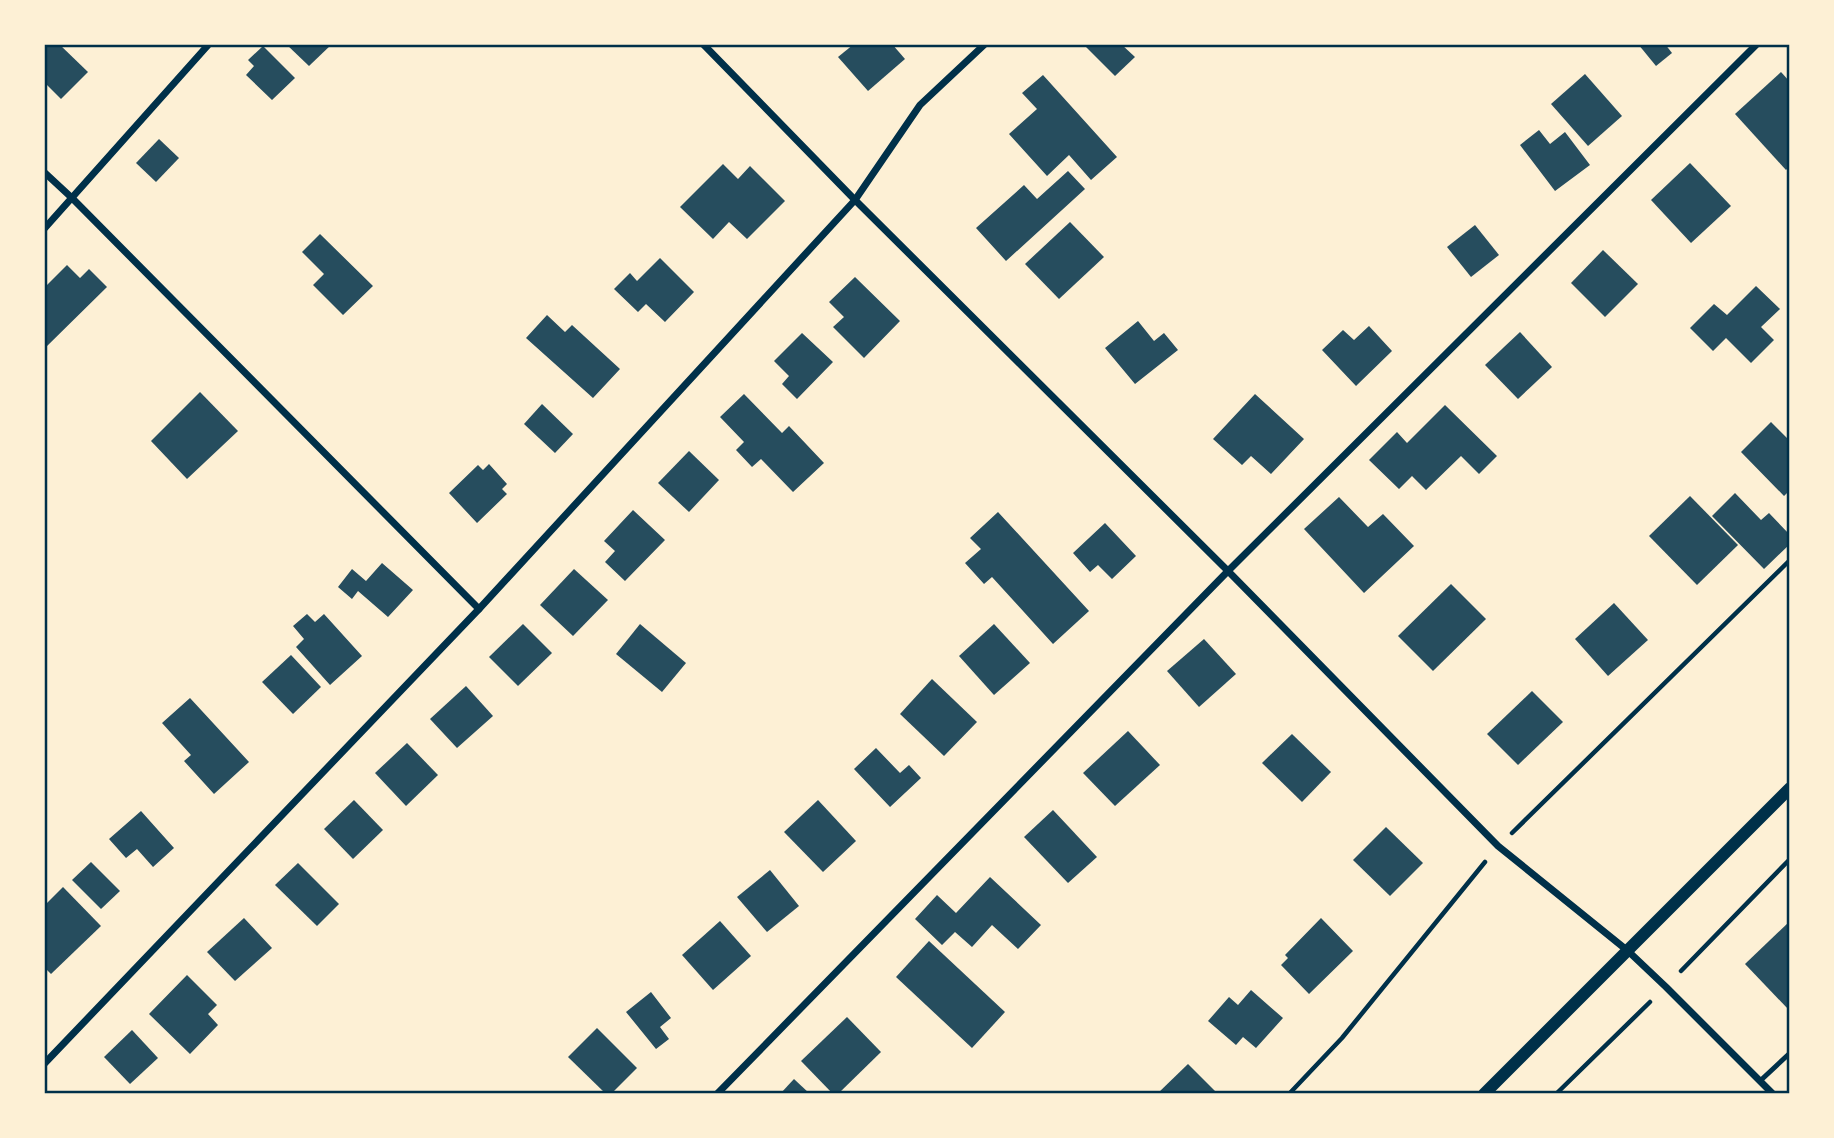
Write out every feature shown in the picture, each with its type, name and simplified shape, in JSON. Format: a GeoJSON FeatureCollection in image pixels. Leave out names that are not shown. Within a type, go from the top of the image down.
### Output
{"type":"FeatureCollection","features":[{"type":"Feature","properties":{"kind":"street"},"geometry":{"type":"LineString","coordinates":[[44,229],[209,44]]}},
{"type":"Feature","properties":{"kind":"street"},"geometry":{"type":"LineString","coordinates":[[703,44],[1498,846],[1628,951],[1773,1094]]}},
{"type":"Feature","properties":{"kind":"street"},"geometry":{"type":"LineString","coordinates":[[44,1064],[479,609],[855,200],[920,105],[985,44]]}},
{"type":"Feature","properties":{"kind":"street"},"geometry":{"type":"LineString","coordinates":[[717,1094],[1228,571],[1757,44]]}},
{"type":"Feature","properties":{"kind":"street"},"geometry":{"type":"LineString","coordinates":[[44,172],[479,609]]}},
{"type":"Feature","properties":{"kind":"street"},"geometry":{"type":"LineString","coordinates":[[1484,1094],[1790,788]]}},
{"type":"Feature","properties":{"kind":"lane"},"geometry":{"type":"LineString","coordinates":[[1760,1081],[1790,1053]]}},
{"type":"Feature","properties":{"kind":"path"},"geometry":{"type":"LineString","coordinates":[[1289,1094],[1342,1038],[1498,846],[1790,560]]}},
{"type":"Feature","properties":{"kind":"building"},"geometry":{"type":"Polygon","coordinates":[[[44,44],[59,44],[88,72],[61,99],[44,82],[44,44]]]}},
{"type":"Feature","properties":{"kind":"building"},"geometry":{"type":"Polygon","coordinates":[[[286,44],[332,44],[309,66],[286,44]]]}},
{"type":"Feature","properties":{"kind":"building"},"geometry":{"type":"Polygon","coordinates":[[[854,44],[892,44],[905,59],[868,91],[838,57],[854,44]]]}},
{"type":"Feature","properties":{"kind":"building"},"geometry":{"type":"Polygon","coordinates":[[[1083,44],[1121,44],[1135,57],[1115,76],[1083,44]]]}},
{"type":"Feature","properties":{"kind":"building"},"geometry":{"type":"Polygon","coordinates":[[[1638,44],[1665,44],[1672,53],[1656,66],[1638,44]]]}},
{"type":"Feature","properties":{"kind":"building"},"geometry":{"type":"Polygon","coordinates":[[[263,46],[295,78],[272,100],[246,75],[254,66],[248,60],[263,46]]]}},
{"type":"Feature","properties":{"kind":"building"},"geometry":{"type":"Polygon","coordinates":[[[1781,72],[1790,82],[1790,166],[1786,170],[1735,114],[1781,72]]]}},
{"type":"Feature","properties":{"kind":"building"},"geometry":{"type":"Polygon","coordinates":[[[1585,74],[1622,116],[1588,146],[1551,104],[1585,74]]]}},
{"type":"Feature","properties":{"kind":"building"},"geometry":{"type":"Polygon","coordinates":[[[1043,75],[1117,157],[1091,180],[1069,155],[1047,176],[1009,134],[1037,109],[1022,93],[1043,75]]]}},
{"type":"Feature","properties":{"kind":"building"},"geometry":{"type":"Polygon","coordinates":[[[1539,130],[1550,144],[1565,132],[1590,165],[1555,191],[1520,145],[1539,130]]]}},
{"type":"Feature","properties":{"kind":"building"},"geometry":{"type":"Polygon","coordinates":[[[159,139],[179,158],[156,182],[136,163],[159,139]]]}},
{"type":"Feature","properties":{"kind":"building"},"geometry":{"type":"Polygon","coordinates":[[[1690,163],[1731,206],[1691,243],[1651,200],[1690,163]]]}},
{"type":"Feature","properties":{"kind":"building"},"geometry":{"type":"Polygon","coordinates":[[[723,164],[738,179],[750,166],[785,201],[747,239],[729,222],[713,239],[680,207],[723,164]]]}},
{"type":"Feature","properties":{"kind":"building"},"geometry":{"type":"Polygon","coordinates":[[[1068,171],[1085,189],[1006,261],[976,228],[1024,185],[1037,199],[1068,171]]]}},
{"type":"Feature","properties":{"kind":"building"},"geometry":{"type":"Polygon","coordinates":[[[1070,222],[1104,257],[1059,299],[1025,264],[1070,222]]]}},
{"type":"Feature","properties":{"kind":"building"},"geometry":{"type":"Polygon","coordinates":[[[1475,225],[1499,255],[1471,277],[1447,247],[1475,225]]]}},
{"type":"Feature","properties":{"kind":"building"},"geometry":{"type":"Polygon","coordinates":[[[320,234],[373,286],[343,315],[313,285],[324,274],[302,252],[320,234]]]}},
{"type":"Feature","properties":{"kind":"building"},"geometry":{"type":"Polygon","coordinates":[[[1603,250],[1638,284],[1605,317],[1571,283],[1603,250]]]}},
{"type":"Feature","properties":{"kind":"building"},"geometry":{"type":"Polygon","coordinates":[[[660,258],[694,292],[665,322],[646,304],[638,312],[614,289],[630,273],[637,281],[660,258]]]}},
{"type":"Feature","properties":{"kind":"building"},"geometry":{"type":"Polygon","coordinates":[[[67,265],[80,278],[89,269],[107,287],[44,349],[44,288],[67,265]]]}},
{"type":"Feature","properties":{"kind":"building"},"geometry":{"type":"Polygon","coordinates":[[[855,277],[900,321],[864,358],[833,327],[844,317],[829,302],[855,277]]]}},
{"type":"Feature","properties":{"kind":"building"},"geometry":{"type":"Polygon","coordinates":[[[1756,286],[1780,309],[1761,327],[1774,340],[1751,363],[1726,338],[1713,351],[1690,328],[1714,304],[1727,315],[1756,286]]]}},
{"type":"Feature","properties":{"kind":"building"},"geometry":{"type":"Polygon","coordinates":[[[547,315],[565,332],[572,325],[620,369],[593,398],[526,338],[547,315]]]}},
{"type":"Feature","properties":{"kind":"building"},"geometry":{"type":"Polygon","coordinates":[[[1138,321],[1154,341],[1164,333],[1178,350],[1135,384],[1105,348],[1138,321]]]}},
{"type":"Feature","properties":{"kind":"building"},"geometry":{"type":"Polygon","coordinates":[[[1369,326],[1392,351],[1356,386],[1322,350],[1343,330],[1354,340],[1369,326]]]}},
{"type":"Feature","properties":{"kind":"building"},"geometry":{"type":"Polygon","coordinates":[[[1520,332],[1552,367],[1518,399],[1485,365],[1520,332]]]}},
{"type":"Feature","properties":{"kind":"building"},"geometry":{"type":"Polygon","coordinates":[[[802,333],[833,362],[797,399],[782,384],[789,376],[774,361],[802,333]]]}},
{"type":"Feature","properties":{"kind":"building"},"geometry":{"type":"Polygon","coordinates":[[[200,392],[238,431],[187,479],[151,441],[200,392]]]}},
{"type":"Feature","properties":{"kind":"building"},"geometry":{"type":"Polygon","coordinates":[[[744,394],[782,433],[789,426],[824,463],[793,492],[761,459],[752,467],[736,450],[744,442],[720,417],[744,394]]]}},
{"type":"Feature","properties":{"kind":"building"},"geometry":{"type":"Polygon","coordinates":[[[1255,394],[1304,439],[1271,474],[1251,456],[1242,465],[1213,439],[1255,394]]]}},
{"type":"Feature","properties":{"kind":"building"},"geometry":{"type":"Polygon","coordinates":[[[542,404],[573,434],[555,453],[524,424],[542,404]]]}},
{"type":"Feature","properties":{"kind":"building"},"geometry":{"type":"Polygon","coordinates":[[[1445,405],[1497,456],[1479,474],[1461,456],[1426,490],[1412,476],[1399,489],[1369,460],[1397,432],[1407,443],[1445,405]]]}},
{"type":"Feature","properties":{"kind":"building"},"geometry":{"type":"Polygon","coordinates":[[[1771,422],[1787,438],[1790,435],[1790,490],[1784,496],[1741,452],[1771,422]]]}},
{"type":"Feature","properties":{"kind":"building"},"geometry":{"type":"Polygon","coordinates":[[[689,451],[719,480],[689,512],[658,483],[689,451]]]}},
{"type":"Feature","properties":{"kind":"building"},"geometry":{"type":"Polygon","coordinates":[[[489,464],[507,484],[502,489],[507,494],[477,523],[449,493],[478,465],[483,470],[489,464]]]}},
{"type":"Feature","properties":{"kind":"building"},"geometry":{"type":"Polygon","coordinates":[[[1735,493],[1761,520],[1769,513],[1790,535],[1790,544],[1764,569],[1712,516],[1735,493]]]}},
{"type":"Feature","properties":{"kind":"building"},"geometry":{"type":"Polygon","coordinates":[[[1690,496],[1738,545],[1697,585],[1649,536],[1690,496]]]}},
{"type":"Feature","properties":{"kind":"building"},"geometry":{"type":"Polygon","coordinates":[[[1339,497],[1368,527],[1383,514],[1414,546],[1364,593],[1304,529],[1339,497]]]}},
{"type":"Feature","properties":{"kind":"building"},"geometry":{"type":"Polygon","coordinates":[[[633,510],[665,540],[625,581],[605,562],[615,551],[604,541],[633,510]]]}},
{"type":"Feature","properties":{"kind":"building"},"geometry":{"type":"Polygon","coordinates":[[[998,512],[1089,611],[1053,644],[992,577],[984,584],[965,563],[981,549],[970,538],[998,512]]]}},
{"type":"Feature","properties":{"kind":"building"},"geometry":{"type":"Polygon","coordinates":[[[1105,523],[1136,556],[1112,579],[1098,565],[1090,572],[1073,553],[1105,523]]]}},
{"type":"Feature","properties":{"kind":"building"},"geometry":{"type":"Polygon","coordinates":[[[382,563],[413,590],[388,617],[358,591],[352,599],[338,587],[352,569],[366,581],[382,563]]]}},
{"type":"Feature","properties":{"kind":"building"},"geometry":{"type":"Polygon","coordinates":[[[574,569],[608,600],[573,636],[540,605],[574,569]]]}},
{"type":"Feature","properties":{"kind":"building"},"geometry":{"type":"Polygon","coordinates":[[[1451,584],[1486,619],[1433,671],[1398,636],[1451,584]]]}},
{"type":"Feature","properties":{"kind":"building"},"geometry":{"type":"Polygon","coordinates":[[[1614,603],[1648,640],[1608,676],[1575,639],[1614,603]]]}},
{"type":"Feature","properties":{"kind":"building"},"geometry":{"type":"Polygon","coordinates":[[[307,614],[315,622],[324,614],[362,656],[330,685],[296,647],[304,639],[293,626],[307,614]]]}},
{"type":"Feature","properties":{"kind":"building"},"geometry":{"type":"Polygon","coordinates":[[[523,624],[552,653],[518,686],[489,657],[523,624]]]}},
{"type":"Feature","properties":{"kind":"building"},"geometry":{"type":"Polygon","coordinates":[[[640,624],[686,663],[662,692],[616,654],[640,624]]]}},
{"type":"Feature","properties":{"kind":"building"},"geometry":{"type":"Polygon","coordinates":[[[994,624],[1030,663],[994,695],[959,656],[994,624]]]}},
{"type":"Feature","properties":{"kind":"building"},"geometry":{"type":"Polygon","coordinates":[[[1204,639],[1236,674],[1199,707],[1167,671],[1204,639]]]}},
{"type":"Feature","properties":{"kind":"building"},"geometry":{"type":"Polygon","coordinates":[[[291,655],[321,687],[293,714],[262,682],[291,655]]]}},
{"type":"Feature","properties":{"kind":"building"},"geometry":{"type":"Polygon","coordinates":[[[932,679],[977,722],[944,756],[900,714],[932,679]]]}},
{"type":"Feature","properties":{"kind":"building"},"geometry":{"type":"Polygon","coordinates":[[[466,686],[493,716],[457,748],[430,719],[466,686]]]}},
{"type":"Feature","properties":{"kind":"building"},"geometry":{"type":"Polygon","coordinates":[[[1532,691],[1563,722],[1518,765],[1487,734],[1532,691]]]}},
{"type":"Feature","properties":{"kind":"building"},"geometry":{"type":"Polygon","coordinates":[[[190,698],[249,762],[214,794],[184,761],[191,755],[162,723],[190,698]]]}},
{"type":"Feature","properties":{"kind":"building"},"geometry":{"type":"Polygon","coordinates":[[[1128,731],[1160,765],[1115,806],[1083,773],[1128,731]]]}},
{"type":"Feature","properties":{"kind":"building"},"geometry":{"type":"Polygon","coordinates":[[[1292,734],[1331,772],[1302,802],[1262,763],[1292,734]]]}},
{"type":"Feature","properties":{"kind":"building"},"geometry":{"type":"Polygon","coordinates":[[[407,743],[438,775],[406,806],[375,773],[407,743]]]}},
{"type":"Feature","properties":{"kind":"building"},"geometry":{"type":"Polygon","coordinates":[[[876,748],[900,773],[909,765],[921,778],[890,807],[854,769],[876,748]]]}},
{"type":"Feature","properties":{"kind":"building"},"geometry":{"type":"Polygon","coordinates":[[[354,800],[383,830],[353,859],[324,829],[354,800]]]}},
{"type":"Feature","properties":{"kind":"building"},"geometry":{"type":"Polygon","coordinates":[[[818,800],[856,841],[823,872],[784,832],[818,800]]]}},
{"type":"Feature","properties":{"kind":"building"},"geometry":{"type":"Polygon","coordinates":[[[1053,810],[1097,857],[1068,883],[1024,837],[1053,810]]]}},
{"type":"Feature","properties":{"kind":"building"},"geometry":{"type":"Polygon","coordinates":[[[141,811],[174,848],[153,867],[137,849],[126,858],[109,839],[141,811]]]}},
{"type":"Feature","properties":{"kind":"building"},"geometry":{"type":"Polygon","coordinates":[[[1386,827],[1423,863],[1390,896],[1353,860],[1386,827]]]}},
{"type":"Feature","properties":{"kind":"building"},"geometry":{"type":"Polygon","coordinates":[[[91,862],[120,891],[101,909],[72,880],[91,862]]]}},
{"type":"Feature","properties":{"kind":"building"},"geometry":{"type":"Polygon","coordinates":[[[298,863],[339,904],[317,926],[275,885],[298,863]]]}},
{"type":"Feature","properties":{"kind":"building"},"geometry":{"type":"Polygon","coordinates":[[[770,870],[799,906],[767,932],[737,897],[770,870]]]}},
{"type":"Feature","properties":{"kind":"building"},"geometry":{"type":"Polygon","coordinates":[[[990,877],[1041,925],[1018,949],[992,925],[972,947],[955,932],[942,945],[915,919],[937,895],[956,913],[990,877]]]}},
{"type":"Feature","properties":{"kind":"building"},"geometry":{"type":"Polygon","coordinates":[[[63,887],[101,926],[51,974],[44,967],[44,906],[63,887]]]}},
{"type":"Feature","properties":{"kind":"building"},"geometry":{"type":"Polygon","coordinates":[[[244,918],[272,948],[235,981],[207,952],[244,918]]]}},
{"type":"Feature","properties":{"kind":"building"},"geometry":{"type":"Polygon","coordinates":[[[1321,918],[1353,951],[1309,994],[1281,965],[1288,958],[1285,955],[1321,918]]]}},
{"type":"Feature","properties":{"kind":"building"},"geometry":{"type":"Polygon","coordinates":[[[720,921],[751,956],[713,990],[682,955],[720,921]]]}},
{"type":"Feature","properties":{"kind":"building"},"geometry":{"type":"Polygon","coordinates":[[[1790,921],[1790,1007],[1788,1009],[1745,964],[1790,921]]]}},
{"type":"Feature","properties":{"kind":"building"},"geometry":{"type":"Polygon","coordinates":[[[929,941],[1005,1012],[972,1048],[896,977],[929,941]]]}},
{"type":"Feature","properties":{"kind":"building"},"geometry":{"type":"Polygon","coordinates":[[[187,975],[217,1005],[208,1014],[218,1025],[190,1054],[149,1014],[187,975]]]}},
{"type":"Feature","properties":{"kind":"building"},"geometry":{"type":"Polygon","coordinates":[[[1251,990],[1283,1018],[1256,1048],[1243,1037],[1236,1045],[1208,1021],[1229,997],[1238,1005],[1251,990]]]}},
{"type":"Feature","properties":{"kind":"building"},"geometry":{"type":"Polygon","coordinates":[[[651,992],[671,1018],[660,1027],[669,1039],[656,1049],[626,1012],[651,992]]]}},
{"type":"Feature","properties":{"kind":"building"},"geometry":{"type":"Polygon","coordinates":[[[847,1017],[881,1052],[838,1094],[833,1094],[801,1061],[847,1017]]]}},
{"type":"Feature","properties":{"kind":"building"},"geometry":{"type":"Polygon","coordinates":[[[597,1028],[637,1068],[611,1094],[606,1094],[568,1057],[597,1028]]]}},
{"type":"Feature","properties":{"kind":"building"},"geometry":{"type":"Polygon","coordinates":[[[132,1030],[158,1058],[130,1084],[104,1057],[132,1030]]]}},
{"type":"Feature","properties":{"kind":"building"},"geometry":{"type":"Polygon","coordinates":[[[1188,1064],[1218,1094],[1157,1094],[1188,1064]]]}},
{"type":"Feature","properties":{"kind":"building"},"geometry":{"type":"Polygon","coordinates":[[[794,1079],[810,1094],[780,1094],[794,1079]]]}}]}
